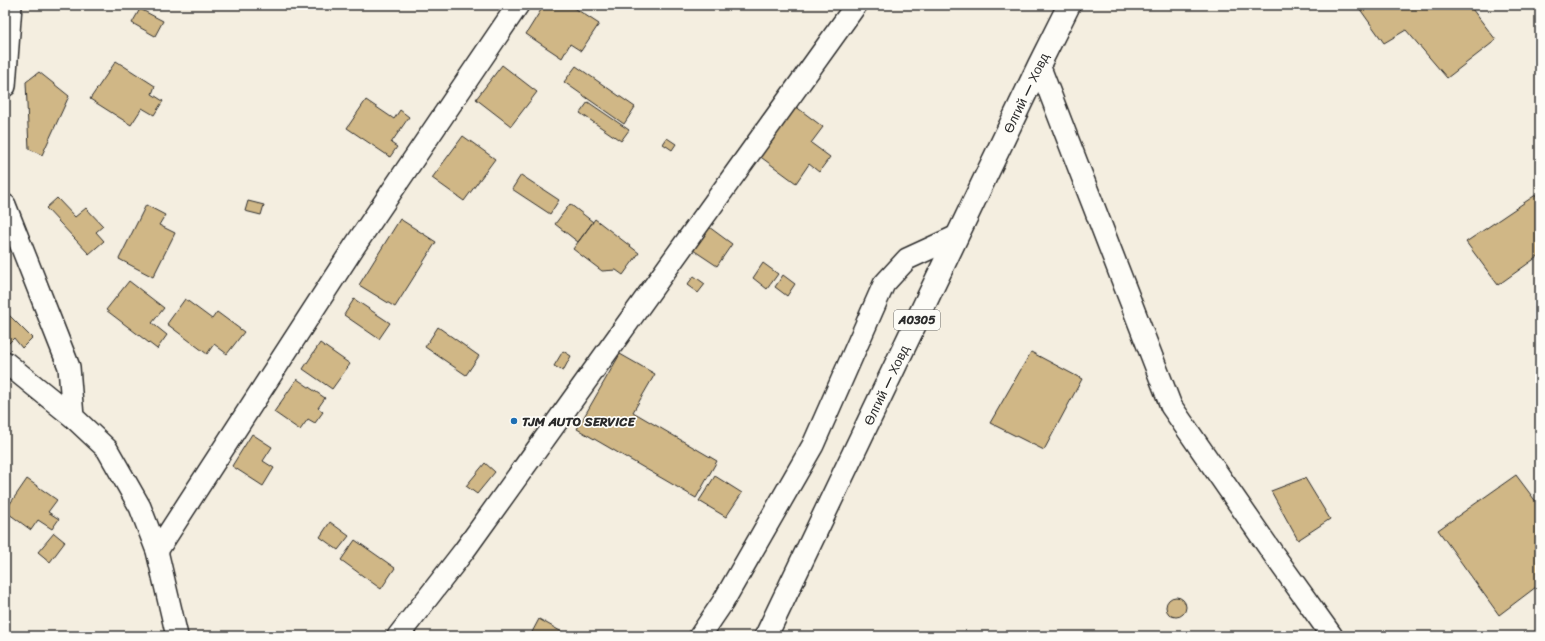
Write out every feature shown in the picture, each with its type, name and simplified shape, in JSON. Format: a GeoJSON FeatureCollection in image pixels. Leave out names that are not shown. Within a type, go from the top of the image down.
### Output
{"type":"FeatureCollection","features":[{"type":"Feature","properties":{"kind":"highway","name":"Өлгий — Ховд"},"geometry":{"type":"LineString","coordinates":[[766,636],[1069,5]]}},
{"type":"Feature","properties":{"kind":"street"},"geometry":{"type":"LineString","coordinates":[[5,86],[11,5]]}},
{"type":"Feature","properties":{"kind":"street"},"geometry":{"type":"LineString","coordinates":[[158,551],[354,247],[518,5]]}},
{"type":"Feature","properties":{"kind":"street"},"geometry":{"type":"LineString","coordinates":[[398,636],[464,551],[856,5]]}},
{"type":"Feature","properties":{"kind":"street"},"geometry":{"type":"LineString","coordinates":[[1039,65],[1171,406],[1332,636]]}},
{"type":"Feature","properties":{"kind":"street"},"geometry":{"type":"LineString","coordinates":[[5,205],[69,367],[73,417]]}},
{"type":"Feature","properties":{"kind":"street"},"geometry":{"type":"LineString","coordinates":[[700,636],[722,602],[813,445],[884,284],[907,259],[957,236]]}},
{"type":"Feature","properties":{"kind":"street"},"geometry":{"type":"LineString","coordinates":[[5,362],[73,417],[107,449],[140,507],[158,551],[177,636]]}},
{"type":"Feature","properties":{"kind":"building"},"geometry":{"type":"Polygon","coordinates":[[[544,5],[570,5],[599,24],[581,51],[570,44],[562,58],[526,34],[544,5]]]}},
{"type":"Feature","properties":{"kind":"building"},"geometry":{"type":"Polygon","coordinates":[[[1357,5],[1469,5],[1496,40],[1447,78],[1406,30],[1384,43],[1357,5]]]}},
{"type":"Feature","properties":{"kind":"building"},"geometry":{"type":"Polygon","coordinates":[[[140,9],[163,21],[155,36],[132,23],[140,9]]]}},
{"type":"Feature","properties":{"kind":"building"},"geometry":{"type":"Polygon","coordinates":[[[116,61],[155,86],[152,94],[163,101],[154,115],[142,108],[131,125],[90,99],[116,61]]]}},
{"type":"Feature","properties":{"kind":"building"},"geometry":{"type":"Polygon","coordinates":[[[502,65],[537,92],[511,126],[476,99],[502,65]]]}},
{"type":"Feature","properties":{"kind":"building"},"geometry":{"type":"Polygon","coordinates":[[[576,66],[635,107],[624,124],[564,82],[576,66]]]}},
{"type":"Feature","properties":{"kind":"building"},"geometry":{"type":"Polygon","coordinates":[[[39,72],[69,96],[42,155],[29,149],[26,82],[39,72]]]}},
{"type":"Feature","properties":{"kind":"building"},"geometry":{"type":"Polygon","coordinates":[[[366,100],[394,119],[400,110],[409,117],[391,143],[397,147],[390,157],[347,128],[366,100]]]}},
{"type":"Feature","properties":{"kind":"building"},"geometry":{"type":"Polygon","coordinates":[[[588,102],[629,130],[621,141],[580,113],[588,102]]]}},
{"type":"Feature","properties":{"kind":"building"},"geometry":{"type":"Polygon","coordinates":[[[795,106],[823,127],[811,143],[830,157],[819,172],[809,164],[796,183],[758,155],[795,106]]]}},
{"type":"Feature","properties":{"kind":"building"},"geometry":{"type":"Polygon","coordinates":[[[463,136],[495,159],[464,201],[432,178],[463,136]]]}},
{"type":"Feature","properties":{"kind":"building"},"geometry":{"type":"Polygon","coordinates":[[[667,138],[676,144],[672,150],[663,144],[667,138]]]}},
{"type":"Feature","properties":{"kind":"building"},"geometry":{"type":"Polygon","coordinates":[[[521,175],[559,200],[550,214],[512,189],[521,175]]]}},
{"type":"Feature","properties":{"kind":"building"},"geometry":{"type":"Polygon","coordinates":[[[1540,192],[1540,255],[1498,285],[1466,242],[1540,192]]]}},
{"type":"Feature","properties":{"kind":"building"},"geometry":{"type":"Polygon","coordinates":[[[57,198],[75,217],[86,208],[103,226],[96,232],[104,241],[89,254],[46,208],[57,198]]]}},
{"type":"Feature","properties":{"kind":"building"},"geometry":{"type":"Polygon","coordinates":[[[248,201],[264,205],[261,215],[245,211],[248,201]]]}},
{"type":"Feature","properties":{"kind":"building"},"geometry":{"type":"Polygon","coordinates":[[[570,204],[593,222],[578,242],[555,224],[570,204]]]}},
{"type":"Feature","properties":{"kind":"building"},"geometry":{"type":"Polygon","coordinates":[[[146,205],[165,215],[159,225],[175,233],[153,277],[119,259],[146,205]]]}},
{"type":"Feature","properties":{"kind":"building"},"geometry":{"type":"Polygon","coordinates":[[[400,219],[436,242],[395,307],[359,285],[400,219]]]}},
{"type":"Feature","properties":{"kind":"building"},"geometry":{"type":"Polygon","coordinates":[[[595,219],[639,253],[623,275],[616,270],[602,271],[573,249],[595,219]]]}},
{"type":"Feature","properties":{"kind":"building"},"geometry":{"type":"Polygon","coordinates":[[[709,227],[732,244],[717,266],[693,250],[709,227]]]}},
{"type":"Feature","properties":{"kind":"building"},"geometry":{"type":"Polygon","coordinates":[[[763,263],[778,274],[767,289],[753,278],[763,263]]]}},
{"type":"Feature","properties":{"kind":"building"},"geometry":{"type":"Polygon","coordinates":[[[783,275],[795,284],[787,296],[775,287],[783,275]]]}},
{"type":"Feature","properties":{"kind":"building"},"geometry":{"type":"Polygon","coordinates":[[[694,276],[705,284],[698,293],[687,285],[694,276]]]}},
{"type":"Feature","properties":{"kind":"building"},"geometry":{"type":"Polygon","coordinates":[[[129,281],[164,308],[152,323],[167,335],[157,349],[106,310],[129,281]]]}},
{"type":"Feature","properties":{"kind":"building"},"geometry":{"type":"Polygon","coordinates":[[[185,299],[212,319],[217,312],[244,332],[227,354],[214,344],[207,354],[167,324],[185,299]]]}},
{"type":"Feature","properties":{"kind":"building"},"geometry":{"type":"Polygon","coordinates":[[[354,299],[390,323],[379,339],[344,315],[354,299]]]}},
{"type":"Feature","properties":{"kind":"building"},"geometry":{"type":"Polygon","coordinates":[[[8,314],[32,338],[22,348],[14,338],[5,347],[5,317],[8,314]]]}},
{"type":"Feature","properties":{"kind":"building"},"geometry":{"type":"Polygon","coordinates":[[[438,327],[479,356],[466,375],[425,347],[438,327]]]}},
{"type":"Feature","properties":{"kind":"building"},"geometry":{"type":"Polygon","coordinates":[[[320,343],[350,364],[332,389],[303,369],[320,343]]]}},
{"type":"Feature","properties":{"kind":"building"},"geometry":{"type":"Polygon","coordinates":[[[563,351],[571,356],[563,371],[554,366],[563,351]]]}},
{"type":"Feature","properties":{"kind":"building"},"geometry":{"type":"Polygon","coordinates":[[[1031,352],[1082,379],[1044,450],[990,423],[1031,352]]]}},
{"type":"Feature","properties":{"kind":"building"},"geometry":{"type":"Polygon","coordinates":[[[620,354],[655,374],[633,412],[717,461],[696,498],[577,429],[620,354]]]}},
{"type":"Feature","properties":{"kind":"building"},"geometry":{"type":"Polygon","coordinates":[[[297,379],[325,398],[318,408],[323,412],[315,423],[308,419],[300,430],[274,412],[297,379]]]}},
{"type":"Feature","properties":{"kind":"building"},"geometry":{"type":"Polygon","coordinates":[[[252,434],[272,447],[263,461],[274,468],[263,486],[232,466],[252,434]]]}},
{"type":"Feature","properties":{"kind":"building"},"geometry":{"type":"Polygon","coordinates":[[[485,463],[495,472],[477,494],[466,486],[485,463]]]}},
{"type":"Feature","properties":{"kind":"building"},"geometry":{"type":"Polygon","coordinates":[[[1516,475],[1540,507],[1540,584],[1499,615],[1438,530],[1516,475]]]}},
{"type":"Feature","properties":{"kind":"building"},"geometry":{"type":"Polygon","coordinates":[[[715,476],[742,493],[726,517],[699,501],[715,476]]]}},
{"type":"Feature","properties":{"kind":"building"},"geometry":{"type":"Polygon","coordinates":[[[1305,478],[1330,519],[1298,540],[1271,491],[1305,478]]]}},
{"type":"Feature","properties":{"kind":"building"},"geometry":{"type":"Polygon","coordinates":[[[27,479],[57,500],[48,512],[59,519],[52,529],[38,520],[31,530],[5,511],[27,479]]]}},
{"type":"Feature","properties":{"kind":"building"},"geometry":{"type":"Polygon","coordinates":[[[330,522],[349,536],[338,550],[320,537],[330,522]]]}},
{"type":"Feature","properties":{"kind":"building"},"geometry":{"type":"Polygon","coordinates":[[[54,533],[65,542],[50,562],[38,552],[54,533]]]}},
{"type":"Feature","properties":{"kind":"building"},"geometry":{"type":"Polygon","coordinates":[[[355,540],[395,568],[381,589],[341,560],[355,540]]]}},
{"type":"Feature","properties":{"kind":"building"},"geometry":{"type":"Polygon","coordinates":[[[1176,597],[1183,600],[1186,607],[1183,614],[1176,617],[1169,614],[1166,607],[1169,600],[1176,597]]]}},
{"type":"Feature","properties":{"kind":"building"},"geometry":{"type":"Polygon","coordinates":[[[539,619],[569,636],[530,636],[539,619]]]}},
{"type":"Feature","properties":{"kind":"place","name":"TJM AUTO SERVICE"},"geometry":{"type":"Point","coordinates":[514,421]}}]}
